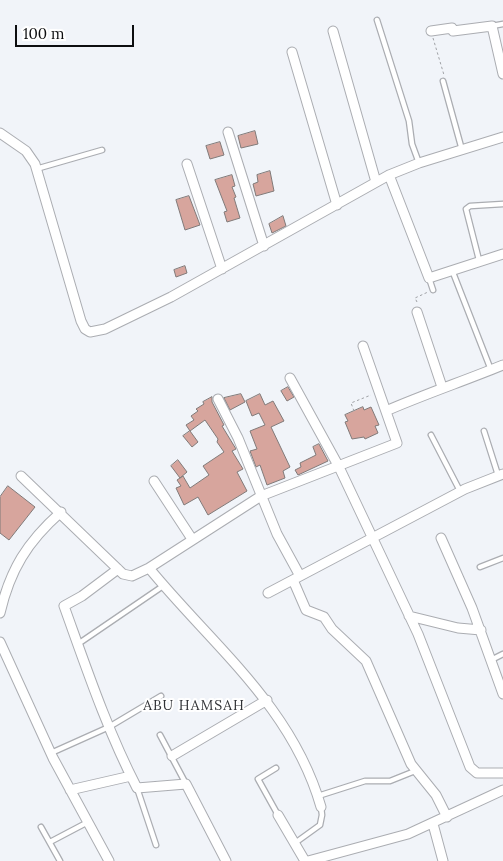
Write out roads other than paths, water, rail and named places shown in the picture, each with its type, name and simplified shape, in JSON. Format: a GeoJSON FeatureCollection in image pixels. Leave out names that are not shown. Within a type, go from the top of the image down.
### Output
{"type":"FeatureCollection","features":[{"type":"Feature","properties":{"kind":"street"},"geometry":{"type":"LineString","coordinates":[[431,31],[452,28],[453,31],[492,26],[503,74]]}},
{"type":"Feature","properties":{"kind":"street"},"geometry":{"type":"LineString","coordinates":[[332,31],[376,182]]}},
{"type":"Feature","properties":{"kind":"street"},"geometry":{"type":"LineString","coordinates":[[292,52],[337,205]]}},
{"type":"Feature","properties":{"kind":"street"},"geometry":{"type":"LineString","coordinates":[[228,132],[264,246]]}},
{"type":"Feature","properties":{"kind":"street"},"geometry":{"type":"LineString","coordinates":[[0,133],[26,152],[36,170],[81,321],[90,332],[97,332],[113,325],[222,269],[389,175],[418,163],[503,138]]}},
{"type":"Feature","properties":{"kind":"street"},"geometry":{"type":"LineString","coordinates":[[187,164],[222,269]]}},
{"type":"Feature","properties":{"kind":"street"},"geometry":{"type":"LineString","coordinates":[[389,175],[429,278],[479,260],[503,254]]}},
{"type":"Feature","properties":{"kind":"street"},"geometry":{"type":"LineString","coordinates":[[416,312],[442,387]]}},
{"type":"Feature","properties":{"kind":"street"},"geometry":{"type":"LineString","coordinates":[[21,476],[128,577],[149,568],[262,496],[397,443],[363,346]]}},
{"type":"Feature","properties":{"kind":"street"},"geometry":{"type":"LineString","coordinates":[[386,411],[442,387],[457,384],[503,365]]}},
{"type":"Feature","properties":{"kind":"street"},"geometry":{"type":"LineString","coordinates":[[290,378],[338,467],[410,616],[470,767],[477,773],[503,774]]}},
{"type":"Feature","properties":{"kind":"street"},"geometry":{"type":"LineString","coordinates":[[218,399],[238,438],[297,578],[306,610],[324,617],[332,629],[366,660],[415,771],[436,795],[447,817]]}},
{"type":"Feature","properties":{"kind":"street"},"geometry":{"type":"LineString","coordinates":[[268,593],[460,491],[501,475]]}},
{"type":"Feature","properties":{"kind":"street"},"geometry":{"type":"LineString","coordinates":[[154,481],[192,539]]}},
{"type":"Feature","properties":{"kind":"street"},"geometry":{"type":"LineString","coordinates":[[0,614],[13,573],[24,551],[35,535],[60,512]]}},
{"type":"Feature","properties":{"kind":"street"},"geometry":{"type":"LineString","coordinates":[[440,538],[481,630],[503,694]]}},
{"type":"Feature","properties":{"kind":"street"},"geometry":{"type":"LineString","coordinates":[[118,568],[82,596],[64,606],[78,644],[109,727],[137,788],[186,784],[226,861]]}},
{"type":"Feature","properties":{"kind":"street"},"geometry":{"type":"LineString","coordinates":[[149,568],[163,586],[235,662],[266,700],[287,731],[318,796],[321,807]]}},
{"type":"Feature","properties":{"kind":"street"},"geometry":{"type":"LineString","coordinates":[[410,616],[458,628],[481,630]]}},
{"type":"Feature","properties":{"kind":"street"},"geometry":{"type":"LineString","coordinates":[[0,642],[51,753],[109,861]]}},
{"type":"Feature","properties":{"kind":"street"},"geometry":{"type":"LineString","coordinates":[[172,756],[266,700]]}},
{"type":"Feature","properties":{"kind":"street"},"geometry":{"type":"LineString","coordinates":[[70,790],[131,776]]}},
{"type":"Feature","properties":{"kind":"street"},"geometry":{"type":"LineString","coordinates":[[278,815],[307,861],[322,860],[377,844],[433,824],[503,790]]}},
{"type":"Feature","properties":{"kind":"street"},"geometry":{"type":"LineString","coordinates":[[433,824],[444,861]]}},
{"type":"Feature","properties":{"kind":"lane"},"geometry":{"type":"LineString","coordinates":[[376,20],[409,121],[412,144],[418,163]]}},
{"type":"Feature","properties":{"kind":"lane"},"geometry":{"type":"LineString","coordinates":[[492,26],[503,24]]}},
{"type":"Feature","properties":{"kind":"lane"},"geometry":{"type":"LineString","coordinates":[[443,81],[462,150]]}},
{"type":"Feature","properties":{"kind":"lane"},"geometry":{"type":"LineString","coordinates":[[36,170],[102,150]]}},
{"type":"Feature","properties":{"kind":"lane"},"geometry":{"type":"LineString","coordinates":[[479,260],[466,209],[470,206],[503,204]]}},
{"type":"Feature","properties":{"kind":"lane"},"geometry":{"type":"LineString","coordinates":[[452,269],[491,370]]}},
{"type":"Feature","properties":{"kind":"lane"},"geometry":{"type":"LineString","coordinates":[[429,278],[433,290]]}},
{"type":"Feature","properties":{"kind":"lane"},"geometry":{"type":"LineString","coordinates":[[484,431],[501,475]]}},
{"type":"Feature","properties":{"kind":"lane"},"geometry":{"type":"LineString","coordinates":[[431,435],[460,491]]}},
{"type":"Feature","properties":{"kind":"lane"},"geometry":{"type":"LineString","coordinates":[[480,567],[503,558]]}},
{"type":"Feature","properties":{"kind":"lane"},"geometry":{"type":"LineString","coordinates":[[78,644],[163,586]]}},
{"type":"Feature","properties":{"kind":"lane"},"geometry":{"type":"LineString","coordinates":[[491,660],[503,654]]}},
{"type":"Feature","properties":{"kind":"lane"},"geometry":{"type":"LineString","coordinates":[[51,753],[109,727],[161,696]]}},
{"type":"Feature","properties":{"kind":"lane"},"geometry":{"type":"LineString","coordinates":[[160,735],[186,784]]}},
{"type":"Feature","properties":{"kind":"lane"},"geometry":{"type":"LineString","coordinates":[[276,768],[258,779],[278,815]]}},
{"type":"Feature","properties":{"kind":"lane"},"geometry":{"type":"LineString","coordinates":[[318,796],[364,781],[390,781],[415,771]]}},
{"type":"Feature","properties":{"kind":"lane"},"geometry":{"type":"LineString","coordinates":[[137,788],[156,845]]}},
{"type":"Feature","properties":{"kind":"lane"},"geometry":{"type":"LineString","coordinates":[[295,843],[320,826],[321,807]]}},
{"type":"Feature","properties":{"kind":"lane"},"geometry":{"type":"LineString","coordinates":[[50,842],[88,822]]}},
{"type":"Feature","properties":{"kind":"lane"},"geometry":{"type":"LineString","coordinates":[[41,827],[60,861]]}},
{"type":"Feature","properties":{"kind":"district","name":"ABU HAMSAH"},"geometry":{"type":"Point","coordinates":[194,706]}}]}
